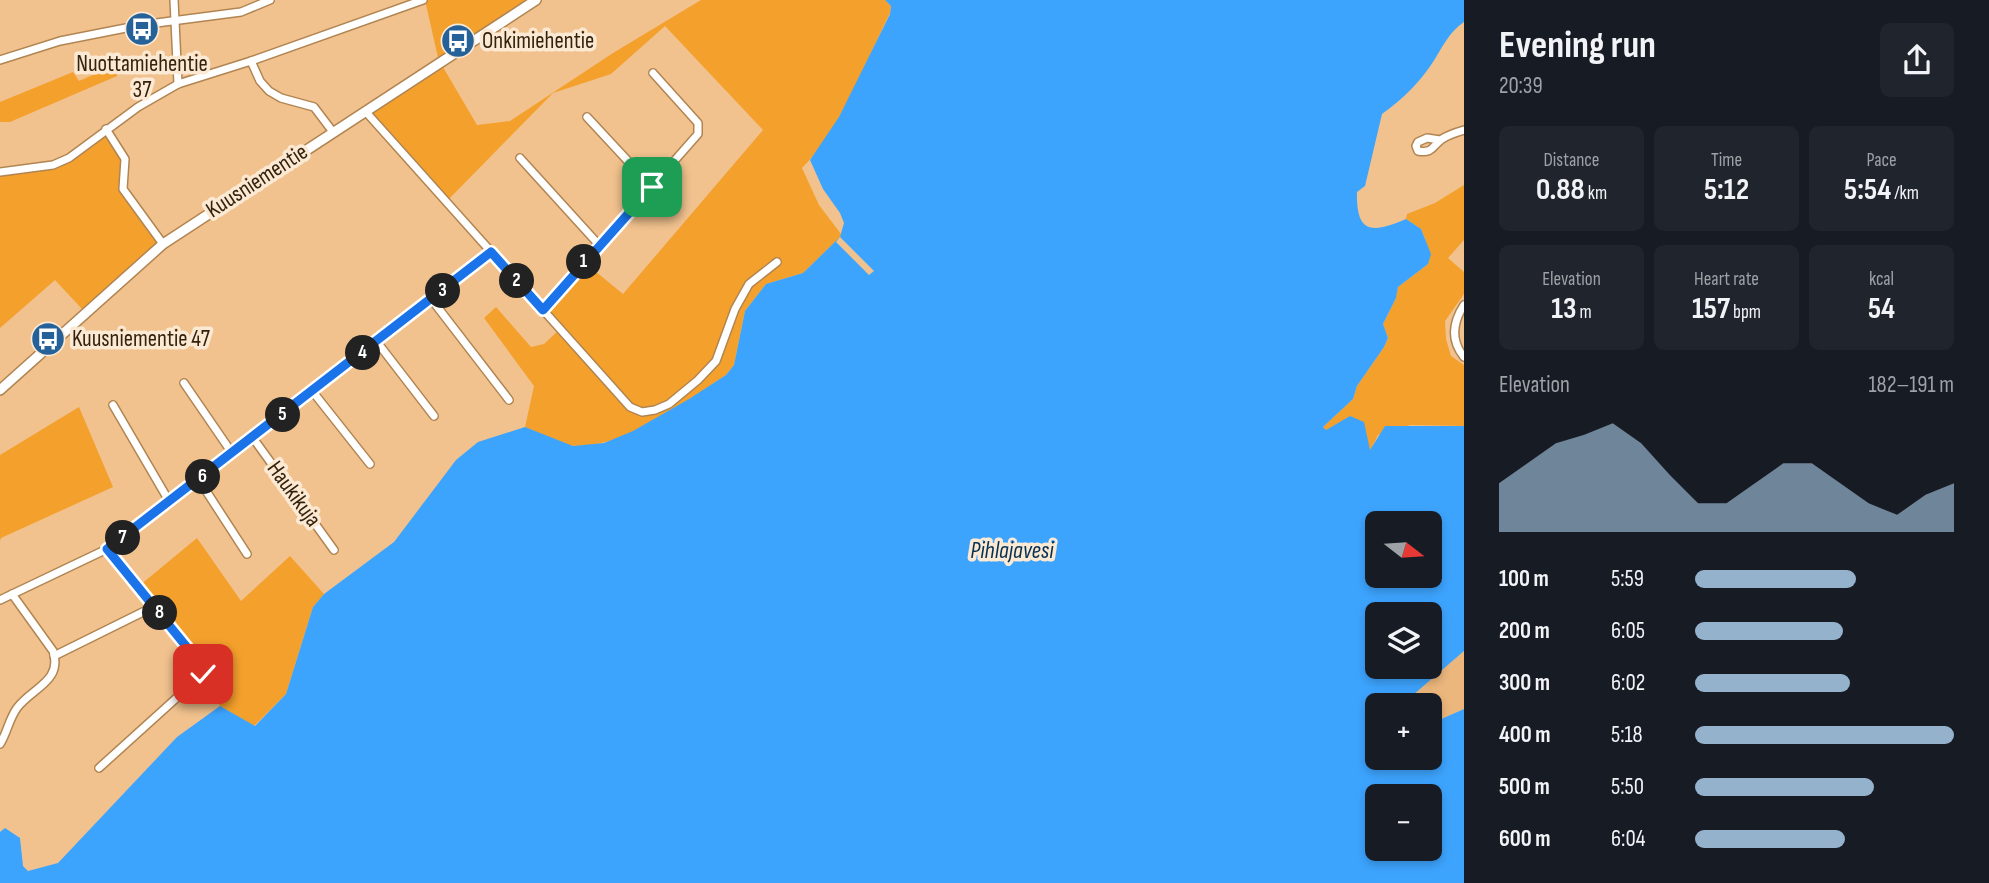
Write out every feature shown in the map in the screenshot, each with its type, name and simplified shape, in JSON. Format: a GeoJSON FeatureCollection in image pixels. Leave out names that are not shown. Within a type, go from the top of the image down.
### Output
{"type":"FeatureCollection","features":[{"type":"Feature","properties":{"kind":"street"},"geometry":{"type":"LineString","coordinates":[[174,0],[178,84]]}},
{"type":"Feature","properties":{"kind":"street"},"geometry":{"type":"LineString","coordinates":[[0,60],[60,41],[141,25],[240,12],[271,0]]}},
{"type":"Feature","properties":{"kind":"street"},"geometry":{"type":"LineString","coordinates":[[0,172],[53,165],[69,158],[138,107],[178,84],[424,0]]}},
{"type":"Feature","properties":{"kind":"street","name":"Kuusniementie"},"geometry":{"type":"LineString","coordinates":[[0,390],[163,244],[536,0]]}},
{"type":"Feature","properties":{"kind":"street"},"geometry":{"type":"LineString","coordinates":[[251,61],[260,81],[269,91],[281,98],[314,107],[333,132]]}},
{"type":"Feature","properties":{"kind":"street"},"geometry":{"type":"LineString","coordinates":[[543,310],[698,134],[698,123],[653,73]]}},
{"type":"Feature","properties":{"kind":"street"},"geometry":{"type":"LineString","coordinates":[[366,112],[630,407],[642,412],[670,404],[716,360],[735,309],[748,284],[777,261]]}},
{"type":"Feature","properties":{"kind":"street"},"geometry":{"type":"LineString","coordinates":[[587,117],[652,187]]}},
{"type":"Feature","properties":{"kind":"street"},"geometry":{"type":"LineString","coordinates":[[106,129],[125,159],[122,189],[163,244]]}},
{"type":"Feature","properties":{"kind":"street"},"geometry":{"type":"LineString","coordinates":[[1440,140],[1464,130]]}},
{"type":"Feature","properties":{"kind":"street"},"geometry":{"type":"LineString","coordinates":[[520,158],[600,246]]}},
{"type":"Feature","properties":{"kind":"street"},"geometry":{"type":"LineString","coordinates":[[0,600],[107,549],[169,500],[200,480],[491,252]]}},
{"type":"Feature","properties":{"kind":"street"},"geometry":{"type":"LineString","coordinates":[[432,300],[509,400]]}},
{"type":"Feature","properties":{"kind":"street"},"geometry":{"type":"LineString","coordinates":[[1464,305],[1456,318],[1454,333],[1457,349],[1464,357]]}},
{"type":"Feature","properties":{"kind":"street"},"geometry":{"type":"LineString","coordinates":[[377,342],[434,416]]}},
{"type":"Feature","properties":{"kind":"street"},"geometry":{"type":"LineString","coordinates":[[184,383],[232,453]]}},
{"type":"Feature","properties":{"kind":"street"},"geometry":{"type":"LineString","coordinates":[[313,391],[370,464]]}},
{"type":"Feature","properties":{"kind":"street"},"geometry":{"type":"LineString","coordinates":[[113,405],[169,500]]}},
{"type":"Feature","properties":{"kind":"street","name":"Haukikuja"},"geometry":{"type":"LineString","coordinates":[[253,438],[334,550]]}},
{"type":"Feature","properties":{"kind":"street"},"geometry":{"type":"LineString","coordinates":[[200,480],[247,554]]}},
{"type":"Feature","properties":{"kind":"street"},"geometry":{"type":"LineString","coordinates":[[99,768],[203,674],[203,667],[107,549]]}},
{"type":"Feature","properties":{"kind":"street"},"geometry":{"type":"LineString","coordinates":[[0,744],[15,710],[51,679],[54,670],[54,656],[12,594]]}},
{"type":"Feature","properties":{"kind":"street"},"geometry":{"type":"LineString","coordinates":[[54,656],[155,606]]}},
{"type":"Feature","properties":{"kind":"shaded area"},"geometry":{"type":"Polygon","coordinates":[[[425,0],[536,0],[440,62],[477,125],[510,121],[613,53],[701,0],[885,0],[891,6],[840,115],[829,134],[802,168],[819,205],[841,234],[840,237],[803,273],[766,284],[745,311],[734,365],[726,375],[674,410],[615,439],[576,446],[525,427],[534,386],[484,318],[496,307],[531,347],[544,344],[560,329],[543,310],[584,262],[623,294],[763,130],[665,26],[611,74],[553,93],[448,200],[366,112],[439,62],[425,0]]]}},
{"type":"Feature","properties":{"kind":"shaded area"},"geometry":{"type":"Polygon","coordinates":[[[118,64],[117,76],[10,122],[0,122],[0,102],[73,72],[79,81],[118,64]]]}},
{"type":"Feature","properties":{"kind":"shaded area"},"geometry":{"type":"Polygon","coordinates":[[[106,129],[125,159],[123,189],[160,244],[83,310],[55,280],[0,328],[0,172],[53,165],[106,129]]]}},
{"type":"Feature","properties":{"kind":"shaded area"},"geometry":{"type":"Polygon","coordinates":[[[1464,185],[1464,240],[1448,258],[1464,272],[1464,294],[1445,321],[1451,356],[1464,365],[1464,426],[1410,425],[1378,435],[1370,451],[1350,416],[1326,431],[1323,427],[1353,399],[1357,386],[1384,347],[1388,338],[1383,324],[1396,298],[1398,287],[1428,264],[1426,241],[1421,229],[1406,219],[1407,214],[1435,203],[1464,185]]]}},
{"type":"Feature","properties":{"kind":"shaded area"},"geometry":{"type":"Polygon","coordinates":[[[79,407],[113,487],[1,538],[0,541],[0,455],[79,407]]]}},
{"type":"Feature","properties":{"kind":"shaded area"},"geometry":{"type":"Polygon","coordinates":[[[197,538],[241,601],[290,556],[324,594],[313,607],[286,694],[254,726],[220,706],[203,674],[203,667],[139,586],[197,538]]]}},
{"type":"Feature","properties":{"kind":"shaded area"},"geometry":{"type":"Polygon","coordinates":[[[1464,651],[1464,709],[1442,719],[1442,693],[1415,693],[1432,679],[1442,679],[1442,670],[1464,651]]]}},
{"type":"Feature","properties":{"kind":"water","name":"Pihlajavesi"},"geometry":{"type":"Polygon","coordinates":[[[885,0],[1464,0],[1464,22],[1450,35],[1416,84],[1382,114],[1365,186],[1357,192],[1360,216],[1363,223],[1369,227],[1384,227],[1406,219],[1421,229],[1431,254],[1428,264],[1398,287],[1396,298],[1383,324],[1388,338],[1384,347],[1357,386],[1353,399],[1323,427],[1326,430],[1350,416],[1364,422],[1370,450],[1385,426],[1464,426],[1464,651],[1442,670],[1442,602],[1365,602],[1365,679],[1432,679],[1415,693],[1365,693],[1365,770],[1442,770],[1442,719],[1464,709],[1464,883],[0,883],[0,832],[5,828],[20,838],[23,866],[28,871],[58,863],[177,737],[220,706],[255,726],[286,694],[313,607],[324,594],[394,542],[456,460],[478,442],[525,427],[573,446],[604,443],[633,431],[726,375],[734,365],[745,311],[766,284],[803,273],[840,237],[844,223],[823,189],[810,160],[839,117],[890,14],[891,6],[885,0]]]}},
{"type":"Feature","properties":{"kind":"pier"},"geometry":{"type":"Polygon","coordinates":[[[840,237],[874,271],[869,275],[836,242],[840,237]]]}},
{"type":"Feature","properties":{"kind":"place","name":"Nuottamiehentie 37"},"geometry":{"type":"Point","coordinates":[142,29]}},
{"type":"Feature","properties":{"kind":"place","name":"Onkimiehentie"},"geometry":{"type":"Point","coordinates":[458,41]}},
{"type":"Feature","properties":{"kind":"place","name":"Kuusniementie 47"},"geometry":{"type":"Point","coordinates":[48,339]}},
{"type":"Feature","properties":{"kind":"route"},"geometry":{"type":"LineString","coordinates":[[203,674],[203,667],[107,549],[169,500],[200,480],[491,252],[543,310],[652,187]]}}]}
